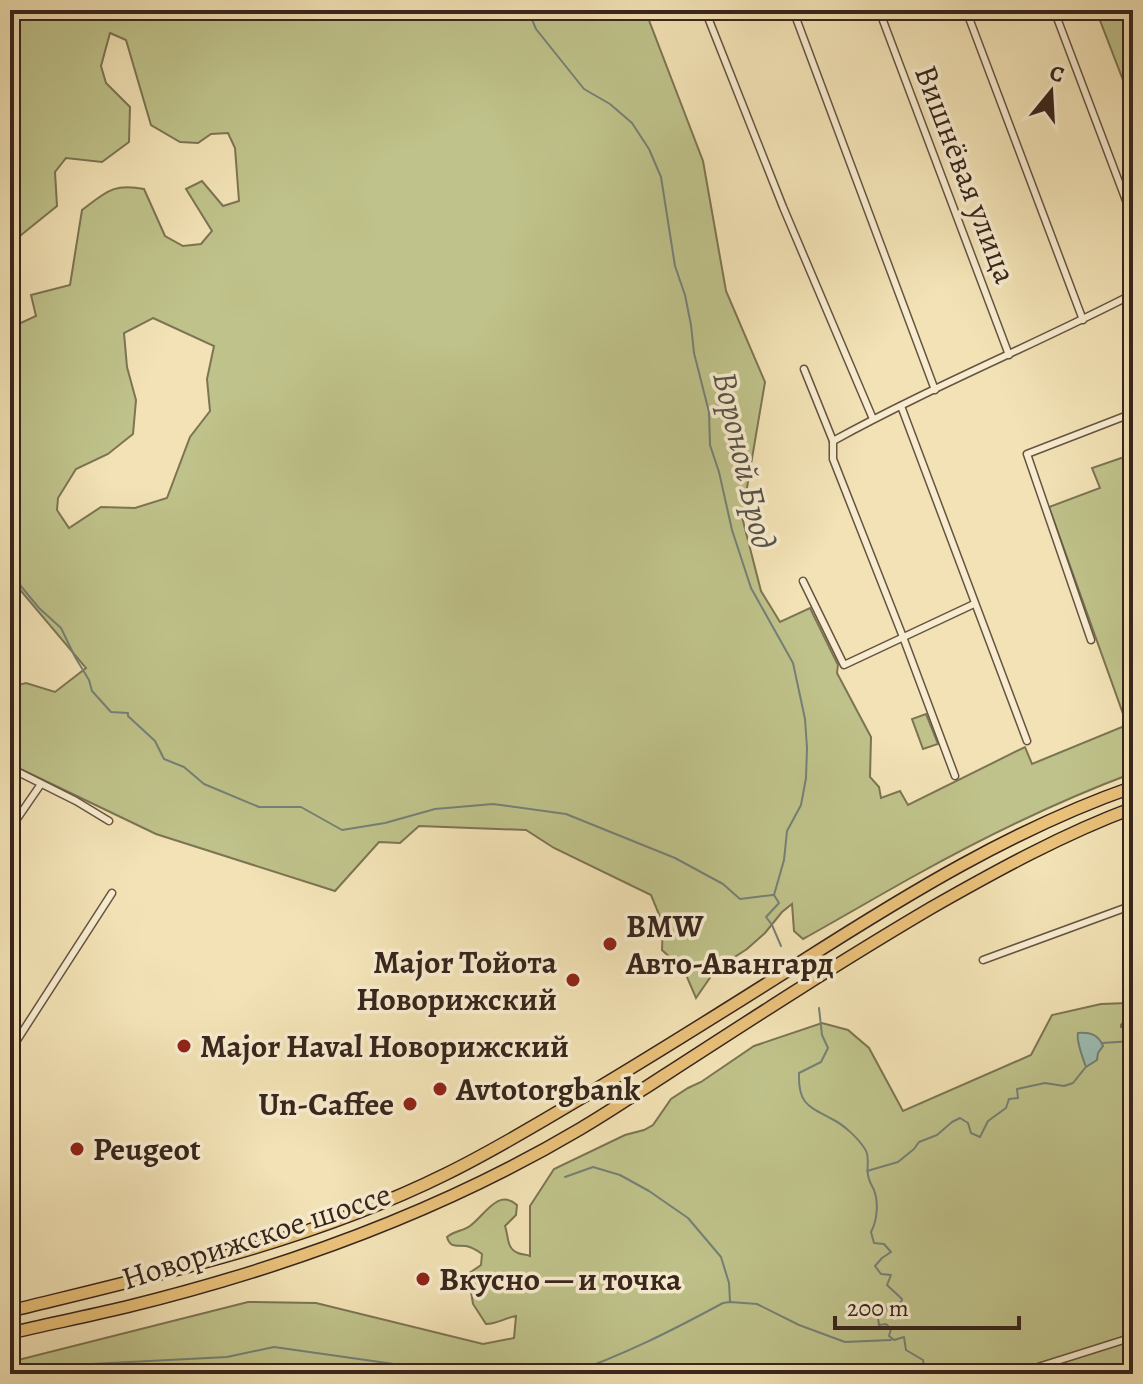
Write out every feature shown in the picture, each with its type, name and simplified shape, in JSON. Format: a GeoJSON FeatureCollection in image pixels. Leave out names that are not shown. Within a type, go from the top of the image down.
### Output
{"type":"FeatureCollection","features":[{"type":"Feature","properties":{"kind":"highway","name":"Новорижское шоссе"},"geometry":{"type":"LineString","coordinates":[[10,1311],[124,1283],[298,1233],[360,1212],[447,1174],[629,1070],[948,872],[1047,823],[1133,787]]}},
{"type":"Feature","properties":{"kind":"highway","name":"Новорижское шоссе"},"geometry":{"type":"LineString","coordinates":[[10,1333],[127,1307],[225,1280],[323,1248],[456,1195],[580,1129],[864,948],[944,901],[1042,848],[1133,808]]}},
{"type":"Feature","properties":{"kind":"street"},"geometry":{"type":"LineString","coordinates":[[705,10],[783,207],[873,419]]}},
{"type":"Feature","properties":{"kind":"street"},"geometry":{"type":"LineString","coordinates":[[793,10],[935,390]]}},
{"type":"Feature","properties":{"kind":"street","name":"Вишнёвая улица"},"geometry":{"type":"LineString","coordinates":[[879,10],[1009,355]]}},
{"type":"Feature","properties":{"kind":"street"},"geometry":{"type":"LineString","coordinates":[[966,10],[1083,320]]}},
{"type":"Feature","properties":{"kind":"street"},"geometry":{"type":"LineString","coordinates":[[1054,10],[1133,219]]}},
{"type":"Feature","properties":{"kind":"street"},"geometry":{"type":"LineString","coordinates":[[833,441],[1133,294]]}},
{"type":"Feature","properties":{"kind":"street"},"geometry":{"type":"LineString","coordinates":[[804,369],[833,441],[833,459],[955,776]]}},
{"type":"Feature","properties":{"kind":"street"},"geometry":{"type":"LineString","coordinates":[[901,406],[1027,741]]}},
{"type":"Feature","properties":{"kind":"street"},"geometry":{"type":"LineString","coordinates":[[1091,640],[1027,454],[1133,413]]}},
{"type":"Feature","properties":{"kind":"street"},"geometry":{"type":"LineString","coordinates":[[803,581],[844,665],[974,604]]}},
{"type":"Feature","properties":{"kind":"street"},"geometry":{"type":"LineString","coordinates":[[10,768],[109,821]]}},
{"type":"Feature","properties":{"kind":"street"},"geometry":{"type":"LineString","coordinates":[[10,829],[41,784]]}},
{"type":"Feature","properties":{"kind":"street"},"geometry":{"type":"LineString","coordinates":[[10,1051],[112,893]]}},
{"type":"Feature","properties":{"kind":"street"},"geometry":{"type":"LineString","coordinates":[[983,960],[1133,905]]}},
{"type":"Feature","properties":{"kind":"street"},"geometry":{"type":"LineString","coordinates":[[1038,1367],[1133,1337]]}},
{"type":"Feature","properties":{"kind":"green space"},"geometry":{"type":"Polygon","coordinates":[[[10,10],[645,10],[703,161],[726,291],[765,382],[742,517],[761,591],[780,622],[810,608],[838,665],[837,673],[871,737],[870,777],[879,787],[881,798],[900,791],[908,805],[1025,747],[1032,764],[1127,725],[1049,507],[1100,488],[1092,468],[1133,454],[1133,773],[996,833],[803,939],[794,931],[792,904],[747,949],[716,969],[696,998],[684,970],[662,950],[663,924],[651,895],[554,848],[526,830],[419,826],[400,843],[379,842],[335,891],[156,834],[10,764],[10,687],[26,683],[55,692],[86,668],[10,578],[10,328],[36,316],[31,295],[70,285],[82,210],[110,190],[125,187],[144,189],[165,236],[183,246],[201,244],[212,231],[186,189],[202,181],[223,206],[239,201],[235,148],[228,133],[211,134],[198,143],[180,142],[151,125],[126,40],[110,33],[101,66],[106,83],[130,107],[129,142],[102,162],[66,158],[55,172],[57,206],[10,244],[10,10]],[[153,318],[124,333],[127,367],[136,400],[133,434],[108,454],[76,469],[58,498],[57,510],[69,528],[101,507],[135,508],[167,498],[190,437],[210,411],[207,379],[214,346],[153,318]]]}},
{"type":"Feature","properties":{"kind":"green space"},"geometry":{"type":"Polygon","coordinates":[[[1096,10],[1133,10],[1133,106],[1096,10]]]}},
{"type":"Feature","properties":{"kind":"green space"},"geometry":{"type":"Polygon","coordinates":[[[926,714],[938,744],[923,749],[912,719],[926,714]]]}},
{"type":"Feature","properties":{"kind":"green space"},"geometry":{"type":"Polygon","coordinates":[[[1133,1001],[1133,1015],[1121,1027],[1129,1031],[1133,1024],[1133,1374],[10,1374],[10,1362],[248,1302],[316,1303],[483,1344],[514,1338],[516,1316],[486,1324],[473,1304],[468,1274],[481,1265],[482,1254],[475,1249],[452,1244],[447,1237],[470,1226],[498,1201],[510,1201],[517,1205],[516,1215],[505,1226],[510,1245],[514,1251],[530,1256],[530,1206],[554,1169],[653,1125],[671,1099],[754,1046],[822,1023],[848,1030],[869,1048],[903,1111],[1031,1055],[1052,1015],[1101,1004],[1133,1001]]]}},
{"type":"Feature","properties":{"kind":"water"},"geometry":{"type":"Polygon","coordinates":[[[1078,1033],[1093,1035],[1103,1046],[1097,1060],[1086,1067],[1079,1045],[1078,1033]]]}},
{"type":"Feature","properties":{"kind":"waterway","name":"Вороной Брод"},"geometry":{"type":"LineString","coordinates":[[528,10],[536,29],[584,89],[610,104],[632,123],[649,149],[661,177],[675,266],[685,295],[694,353],[709,412],[710,445],[732,530],[751,588],[793,663],[805,719],[806,778],[801,805],[787,831],[784,860],[774,895],[779,903],[766,917],[781,946]]}},
{"type":"Feature","properties":{"kind":"waterway"},"geometry":{"type":"LineString","coordinates":[[10,573],[39,608],[61,628],[92,691],[111,712],[128,713],[155,741],[164,759],[184,767],[204,784],[259,807],[301,807],[342,830],[385,823],[435,809],[493,804],[566,814],[675,858],[723,884],[740,899],[773,895]]}},
{"type":"Feature","properties":{"kind":"waterway","name":"Вороной Брод"},"geometry":{"type":"LineString","coordinates":[[819,1008],[822,1035],[828,1048],[821,1062],[799,1073],[800,1091],[806,1103],[846,1128],[867,1152],[868,1175],[877,1206],[871,1232],[874,1243],[884,1244],[891,1252],[875,1266],[881,1274],[891,1275],[887,1285],[902,1299],[899,1309],[886,1307],[884,1314],[878,1318],[879,1325],[886,1324],[891,1329],[889,1336],[894,1340],[904,1337],[906,1350],[923,1360],[925,1374]]}},
{"type":"Feature","properties":{"kind":"waterway"},"geometry":{"type":"LineString","coordinates":[[1102,1043],[1133,1041]]}},
{"type":"Feature","properties":{"kind":"waterway"},"geometry":{"type":"LineString","coordinates":[[867,1171],[898,1162],[919,1142],[937,1135],[960,1118],[968,1123],[971,1133],[980,1137],[988,1121],[1006,1108],[1009,1099],[1018,1098],[1017,1089],[1045,1083],[1064,1086],[1073,1083],[1085,1068]]}},
{"type":"Feature","properties":{"kind":"waterway"},"geometry":{"type":"LineString","coordinates":[[565,1177],[593,1167],[620,1175],[688,1218],[721,1257],[729,1283],[730,1301]]}},
{"type":"Feature","properties":{"kind":"waterway"},"geometry":{"type":"LineString","coordinates":[[568,1374],[628,1351],[730,1302],[757,1304],[799,1325],[845,1342],[891,1340]]}},
{"type":"Feature","properties":{"kind":"waterway"},"geometry":{"type":"LineString","coordinates":[[10,1366],[227,1357],[274,1347],[394,1364],[443,1367],[465,1374]]}},
{"type":"Feature","properties":{"kind":"place","name":"BMW Авто-Авангард"},"geometry":{"type":"Point","coordinates":[610,944]}},
{"type":"Feature","properties":{"kind":"place","name":"Major Тойота Новорижский"},"geometry":{"type":"Point","coordinates":[573,980]}},
{"type":"Feature","properties":{"kind":"place","name":"Major Haval Новорижский"},"geometry":{"type":"Point","coordinates":[184,1046]}},
{"type":"Feature","properties":{"kind":"place","name":"Avtotorgbank"},"geometry":{"type":"Point","coordinates":[440,1089]}},
{"type":"Feature","properties":{"kind":"place","name":"Un-Caffee"},"geometry":{"type":"Point","coordinates":[410,1104]}},
{"type":"Feature","properties":{"kind":"place","name":"Peugeot"},"geometry":{"type":"Point","coordinates":[77,1149]}},
{"type":"Feature","properties":{"kind":"place","name":"Вкусно — и точка"},"geometry":{"type":"Point","coordinates":[423,1279]}}]}
